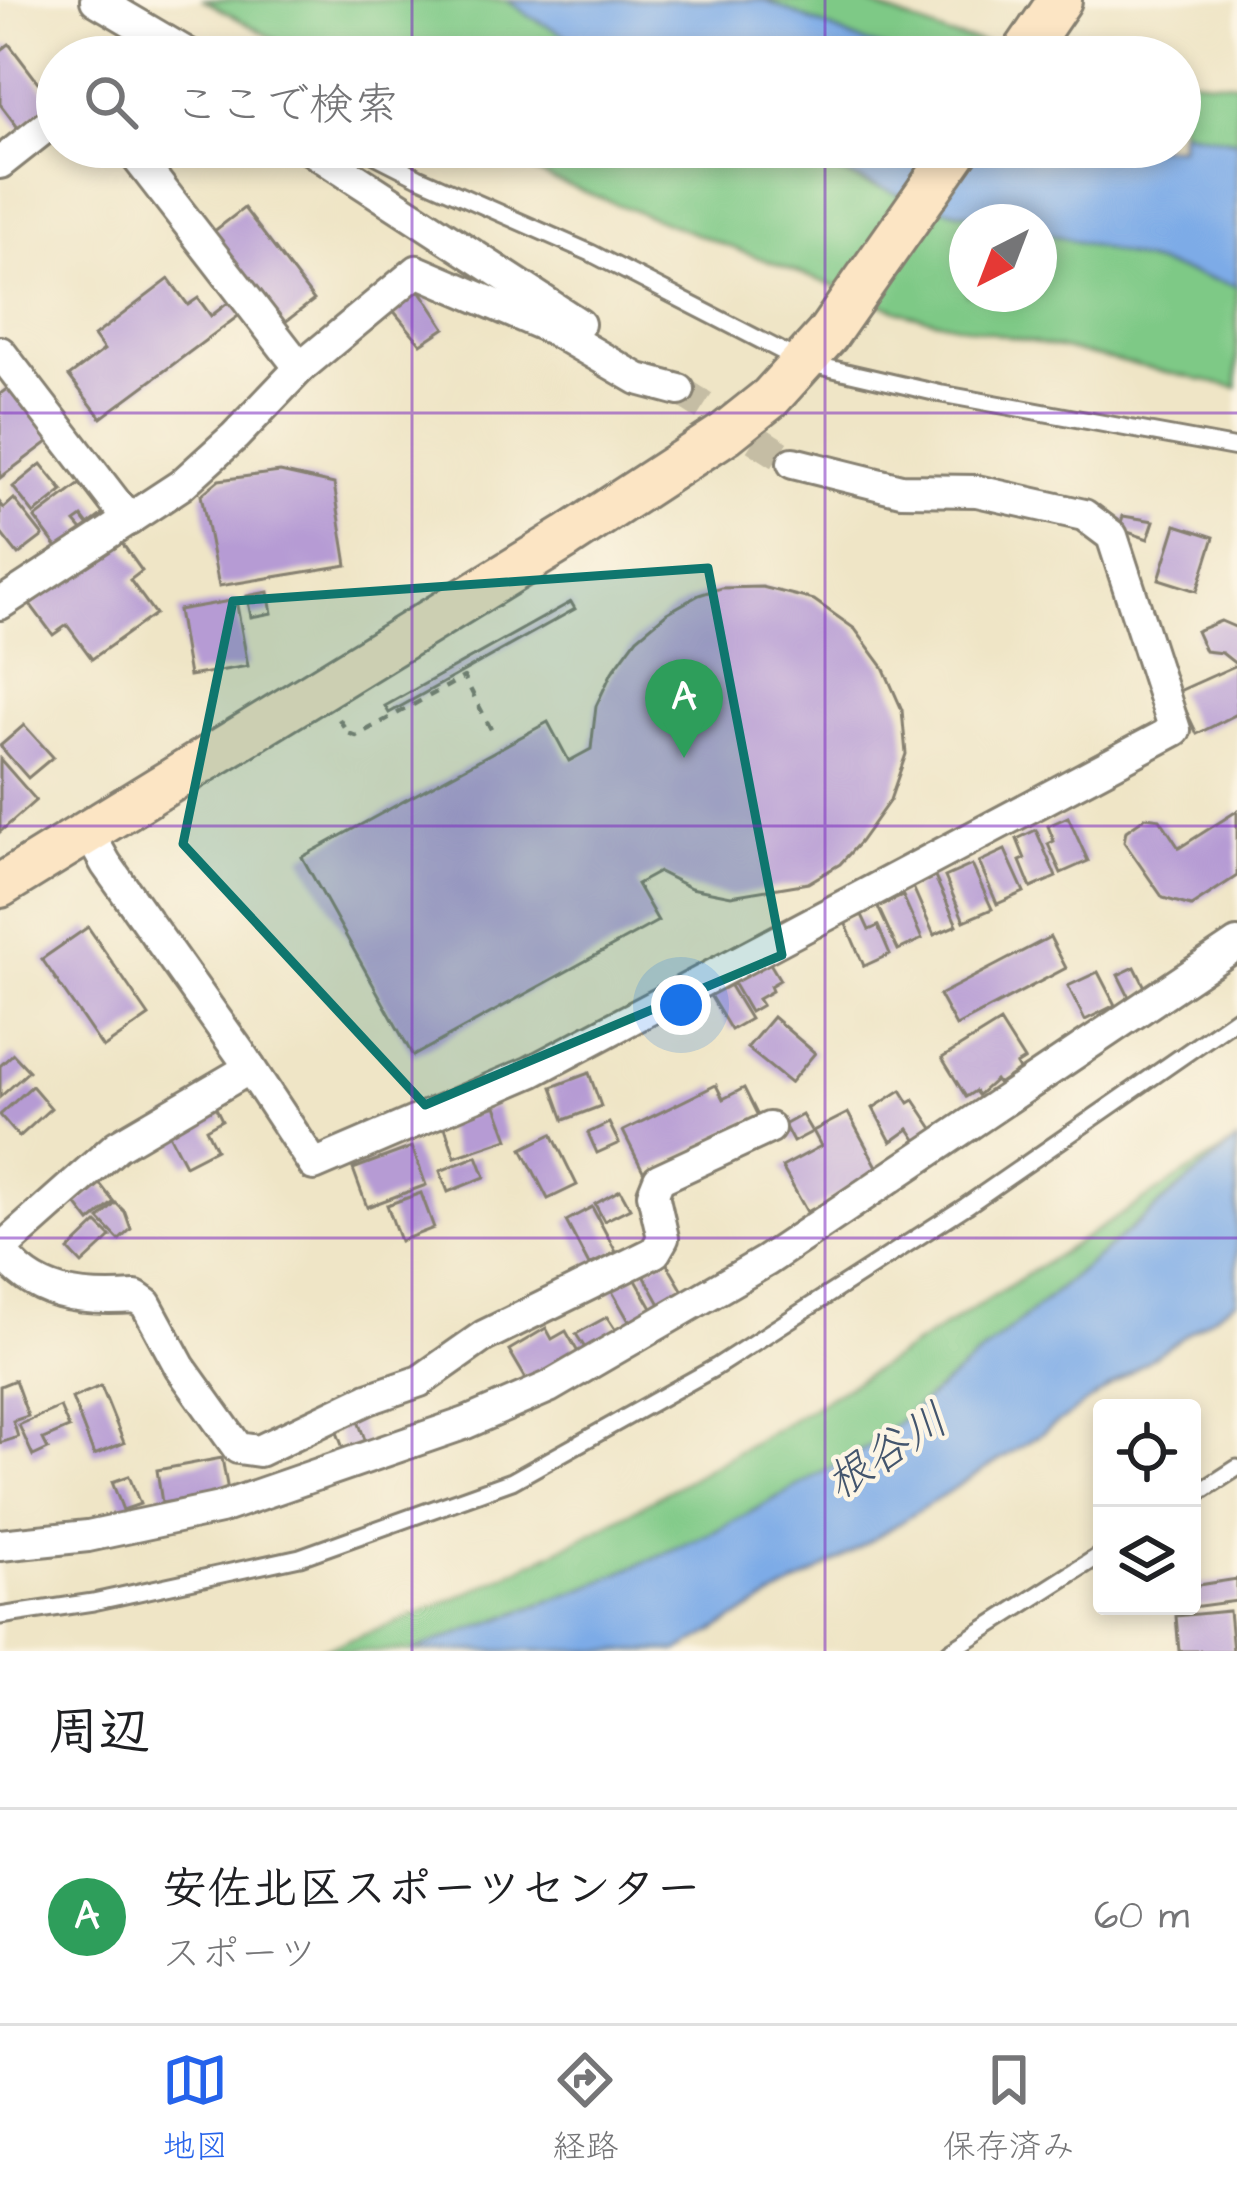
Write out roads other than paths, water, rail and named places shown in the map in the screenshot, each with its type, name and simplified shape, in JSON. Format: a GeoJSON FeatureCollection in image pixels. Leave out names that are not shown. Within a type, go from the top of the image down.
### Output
{"type":"FeatureCollection","features":[{"type":"Feature","properties":{"kind":"street"},"geometry":{"type":"LineString","coordinates":[[96,0],[158,36]]}},
{"type":"Feature","properties":{"kind":"street"},"geometry":{"type":"LineString","coordinates":[[1035,36],[1060,0]]}},
{"type":"Feature","properties":{"kind":"street"},"geometry":{"type":"LineString","coordinates":[[0,163],[36,135]]}},
{"type":"Feature","properties":{"kind":"street"},"geometry":{"type":"LineString","coordinates":[[145,168],[300,368]]}},
{"type":"Feature","properties":{"kind":"street"},"geometry":{"type":"LineString","coordinates":[[339,168],[644,364],[646,381]]}},
{"type":"Feature","properties":{"kind":"street"},"geometry":{"type":"LineString","coordinates":[[0,886],[674,469],[770,398],[815,348],[944,168]]}},
{"type":"Feature","properties":{"kind":"street"},"geometry":{"type":"LineString","coordinates":[[0,604],[181,485],[236,436],[300,368],[417,271],[552,329],[646,381],[679,390]]}},
{"type":"Feature","properties":{"kind":"street"},"geometry":{"type":"LineString","coordinates":[[0,352],[129,520]]}},
{"type":"Feature","properties":{"kind":"street"},"geometry":{"type":"LineString","coordinates":[[88,830],[106,864],[314,1165],[531,1072],[1175,730],[1112,536],[1084,514],[977,491],[901,490],[793,463]]}},
{"type":"Feature","properties":{"kind":"street"},"geometry":{"type":"LineString","coordinates":[[0,1545],[88,1536],[220,1508],[466,1424],[549,1387],[766,1261],[1237,944]]}},
{"type":"Feature","properties":{"kind":"street"},"geometry":{"type":"LineString","coordinates":[[250,1068],[117,1146],[0,1250],[47,1290],[99,1300],[136,1297],[146,1304],[180,1366],[238,1448],[259,1450],[420,1381],[484,1336],[655,1252],[663,1238],[653,1194],[659,1179],[769,1127]]}},
{"type":"Feature","properties":{"kind":"lane"},"geometry":{"type":"LineString","coordinates":[[402,168],[815,348],[941,394],[1237,448]]}},
{"type":"Feature","properties":{"kind":"lane"},"geometry":{"type":"LineString","coordinates":[[0,1616],[93,1602],[300,1557],[512,1480],[716,1367],[966,1206],[1237,1018]]}},
{"type":"Feature","properties":{"kind":"lane"},"geometry":{"type":"LineString","coordinates":[[1201,1491],[1237,1468]]}},
{"type":"Feature","properties":{"kind":"lane"},"geometry":{"type":"LineString","coordinates":[[950,1651],[1093,1560]]}},
{"type":"Feature","properties":{"kind":"water"},"geometry":{"type":"Polygon","coordinates":[[[508,0],[764,0],[848,36],[567,36],[508,0]]]}},
{"type":"Feature","properties":{"kind":"water"},"geometry":{"type":"Polygon","coordinates":[[[1201,134],[1237,141],[1237,286],[1057,236],[1057,204],[949,204],[949,209],[833,168],[1201,168],[1201,134]]]}},
{"type":"Feature","properties":{"kind":"water","name":"根谷川"},"geometry":{"type":"Polygon","coordinates":[[[1237,1141],[1237,1300],[1041,1434],[851,1553],[678,1651],[412,1651],[585,1588],[722,1528],[870,1446],[1237,1141]]]}},
{"type":"Feature","properties":{"kind":"tunnel"},"geometry":{"type":"LineString","coordinates":[[679,390],[793,463]]}},
{"type":"Feature","properties":{"kind":"place","name":"安佐北区スポーツセンター"},"geometry":{"type":"Point","coordinates":[684,758]}}]}
